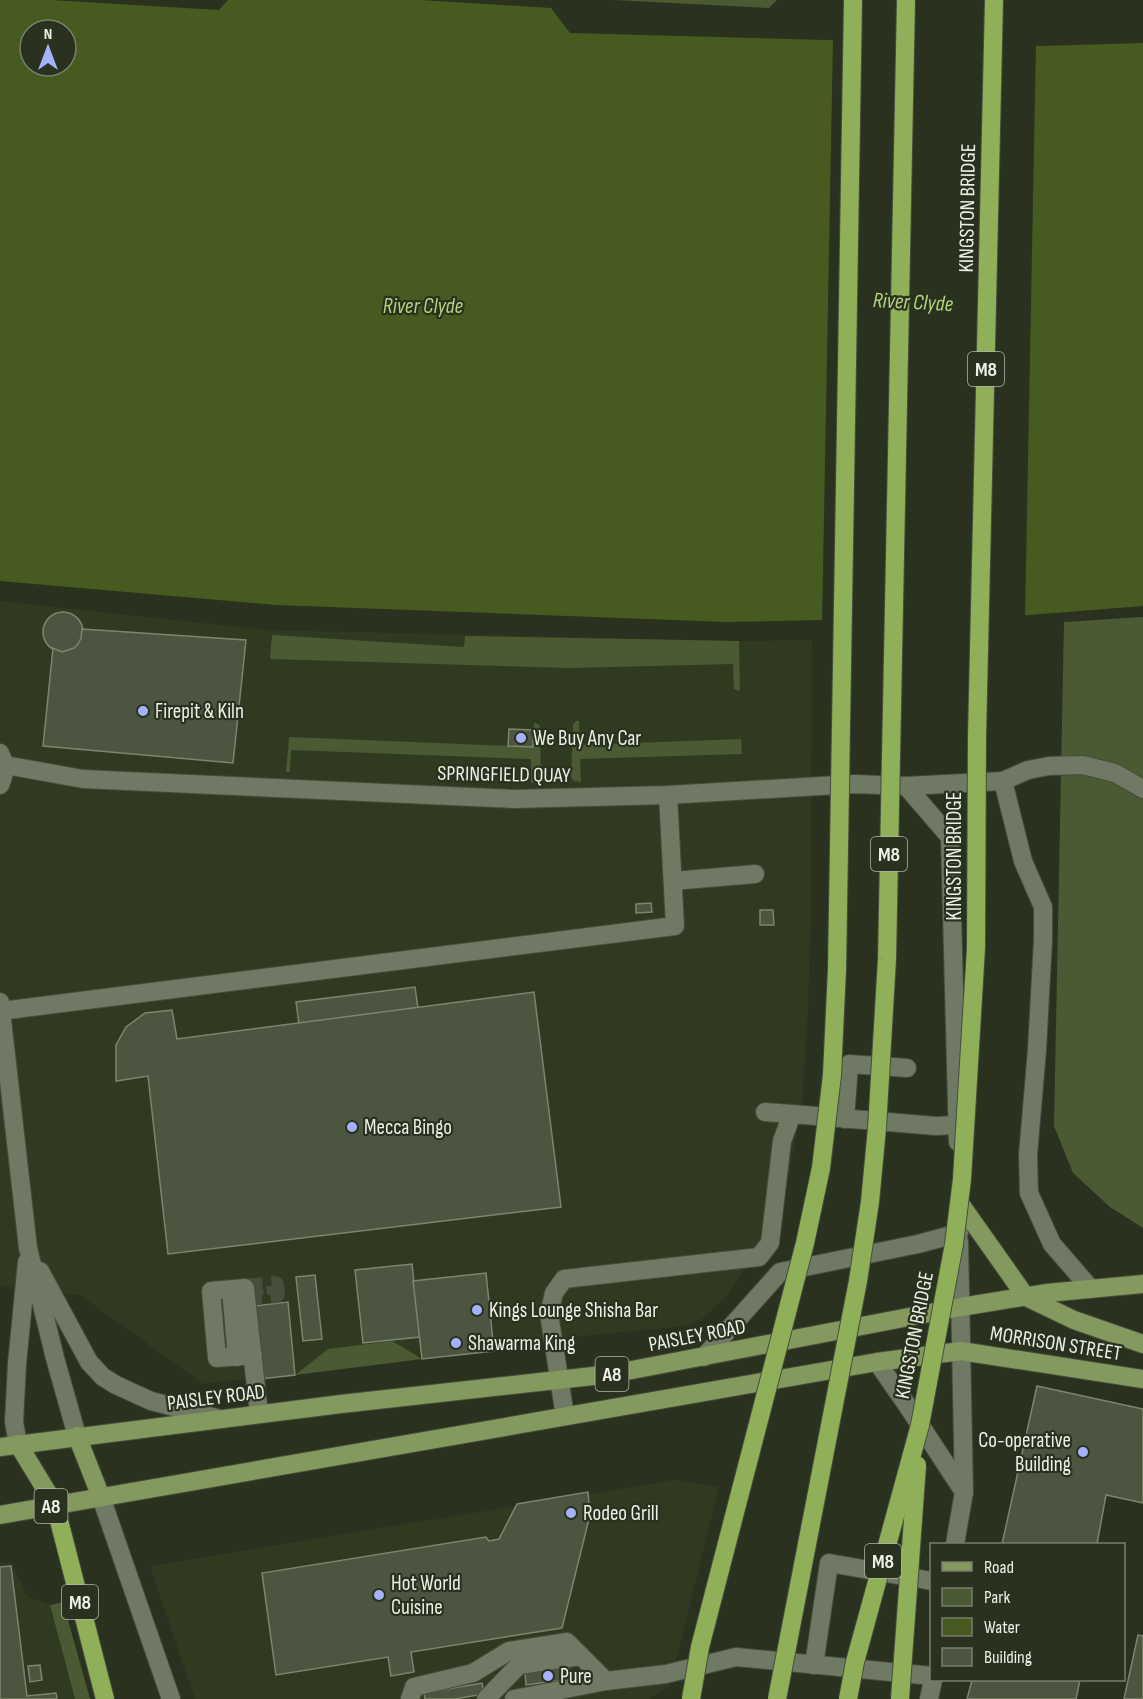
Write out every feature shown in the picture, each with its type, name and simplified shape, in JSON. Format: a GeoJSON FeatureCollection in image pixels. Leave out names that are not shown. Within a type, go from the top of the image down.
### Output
{"type":"FeatureCollection","features":[{"type":"Feature","properties":{"kind":"highway"},"geometry":{"type":"LineString","coordinates":[[691,1699],[700,1647],[805,1243],[821,1168],[831,1085],[837,957],[853,0]]}},
{"type":"Feature","properties":{"kind":"highway","name":"M8"},"geometry":{"type":"LineString","coordinates":[[777,1699],[858,1281],[870,1202],[877,1128],[887,959],[906,0]]}},
{"type":"Feature","properties":{"kind":"highway","name":"KINGSTON BRIDGE"},"geometry":{"type":"LineString","coordinates":[[848,1699],[855,1662],[920,1425],[954,1245],[962,1179],[976,948],[978,725],[994,0]]}},
{"type":"Feature","properties":{"kind":"highway"},"geometry":{"type":"LineString","coordinates":[[900,1699],[920,1425]]}},
{"type":"Feature","properties":{"kind":"highway","name":"M8"},"geometry":{"type":"LineString","coordinates":[[54,1505],[105,1699]]}},
{"type":"Feature","properties":{"kind":"main road"},"geometry":{"type":"LineString","coordinates":[[961,1205],[1026,1297],[1074,1320],[1143,1344]]}},
{"type":"Feature","properties":{"kind":"main road","name":"PAISLEY ROAD"},"geometry":{"type":"LineString","coordinates":[[9,1446],[259,1414],[611,1374],[961,1307],[1143,1284]]}},
{"type":"Feature","properties":{"kind":"main road","name":"A8"},"geometry":{"type":"LineString","coordinates":[[0,1515],[876,1362],[962,1352]]}},
{"type":"Feature","properties":{"kind":"main road","name":"MORRISON STREET"},"geometry":{"type":"LineString","coordinates":[[962,1352],[1143,1379]]}},
{"type":"Feature","properties":{"kind":"main road"},"geometry":{"type":"LineString","coordinates":[[78,1436],[101,1497]]}},
{"type":"Feature","properties":{"kind":"main road"},"geometry":{"type":"LineString","coordinates":[[9,1446],[54,1505]]}},
{"type":"Feature","properties":{"kind":"street","name":"SPRINGFIELD QUAY"},"geometry":{"type":"LineString","coordinates":[[0,785],[4,774],[2,759],[83,778],[513,800],[668,795],[854,784],[906,786],[1003,781],[1028,770],[1048,766],[1083,765],[1115,773],[1143,789]]}},
{"type":"Feature","properties":{"kind":"street"},"geometry":{"type":"LineString","coordinates":[[1003,781],[1023,861],[1043,907],[1037,1050],[1028,1155],[1029,1193],[1052,1245],[1090,1289]]}},
{"type":"Feature","properties":{"kind":"street"},"geometry":{"type":"LineString","coordinates":[[906,786],[950,837],[961,1205],[959,1233],[964,1492],[955,1543]]}},
{"type":"Feature","properties":{"kind":"street"},"geometry":{"type":"LineString","coordinates":[[78,1436],[55,1358],[28,1248],[0,1008],[675,926],[668,795]]}},
{"type":"Feature","properties":{"kind":"street"},"geometry":{"type":"LineString","coordinates":[[673,881],[755,874]]}},
{"type":"Feature","properties":{"kind":"street"},"geometry":{"type":"LineString","coordinates":[[845,1119],[849,1064],[907,1068]]}},
{"type":"Feature","properties":{"kind":"street"},"geometry":{"type":"LineString","coordinates":[[765,1112],[936,1126],[957,1125]]}},
{"type":"Feature","properties":{"kind":"street"},"geometry":{"type":"LineString","coordinates":[[564,1416],[549,1314],[554,1293],[564,1279],[759,1257],[770,1243],[782,1141],[792,1114]]}},
{"type":"Feature","properties":{"kind":"street"},"geometry":{"type":"LineString","coordinates":[[704,1357],[780,1272],[918,1244],[959,1233]]}},
{"type":"Feature","properties":{"kind":"street"},"geometry":{"type":"LineString","coordinates":[[28,1248],[89,1362],[103,1377],[151,1401],[220,1419]]}},
{"type":"Feature","properties":{"kind":"street"},"geometry":{"type":"LineString","coordinates":[[9,1446],[14,1422],[28,1248]]}},
{"type":"Feature","properties":{"kind":"street"},"geometry":{"type":"LineString","coordinates":[[245,1356],[217,1358],[211,1291],[245,1288],[245,1356],[259,1414]]}},
{"type":"Feature","properties":{"kind":"street"},"geometry":{"type":"LineString","coordinates":[[876,1362],[964,1492]]}},
{"type":"Feature","properties":{"kind":"street"},"geometry":{"type":"LineString","coordinates":[[101,1497],[171,1699]]}},
{"type":"Feature","properties":{"kind":"street"},"geometry":{"type":"LineString","coordinates":[[814,1665],[829,1563],[930,1581]]}},
{"type":"Feature","properties":{"kind":"street"},"geometry":{"type":"LineString","coordinates":[[410,1699],[414,1687],[473,1673],[509,1651],[567,1642],[606,1682]]}},
{"type":"Feature","properties":{"kind":"street"},"geometry":{"type":"LineString","coordinates":[[486,1699],[519,1665],[581,1656]]}},
{"type":"Feature","properties":{"kind":"street"},"geometry":{"type":"LineString","coordinates":[[514,1699],[606,1682],[666,1674],[736,1657],[930,1678]]}},
{"type":"Feature","properties":{"kind":"street"},"geometry":{"type":"LineString","coordinates":[[929,1699],[932,1681]]}},
{"type":"Feature","properties":{"kind":"shaded area"},"geometry":{"type":"Polygon","coordinates":[[[0,601],[268,630],[737,641],[812,640],[811,905],[802,1107],[782,1209],[729,1294],[702,1319],[684,1326],[552,1339],[203,1384],[80,1295],[0,1286],[0,601]]]}},
{"type":"Feature","properties":{"kind":"shaded area"},"geometry":{"type":"Polygon","coordinates":[[[674,1480],[719,1487],[670,1686],[649,1699],[195,1699],[150,1566],[674,1480]]]}},
{"type":"Feature","properties":{"kind":"shaded area"},"geometry":{"type":"Polygon","coordinates":[[[11,1562],[28,1597],[50,1605],[75,1699],[0,1699],[0,1563],[11,1562]]]}},
{"type":"Feature","properties":{"kind":"green space"},"geometry":{"type":"Polygon","coordinates":[[[614,0],[777,0],[769,8],[614,0]]]}},
{"type":"Feature","properties":{"kind":"green space"},"geometry":{"type":"Polygon","coordinates":[[[1143,617],[1143,1228],[1110,1207],[1073,1173],[1054,1126],[1064,622],[1143,617]]]}},
{"type":"Feature","properties":{"kind":"green space"},"geometry":{"type":"Polygon","coordinates":[[[272,635],[464,647],[465,636],[739,641],[740,691],[734,689],[733,664],[569,668],[270,659],[272,635]]]}},
{"type":"Feature","properties":{"kind":"green space"},"geometry":{"type":"Polygon","coordinates":[[[579,721],[580,745],[741,739],[742,754],[580,759],[581,782],[574,781],[571,777],[573,724],[579,721]]]}},
{"type":"Feature","properties":{"kind":"green space"},"geometry":{"type":"Polygon","coordinates":[[[534,723],[540,726],[541,779],[538,782],[531,783],[531,759],[291,750],[290,772],[286,772],[290,737],[532,747],[534,723]]]}},
{"type":"Feature","properties":{"kind":"green space"},"geometry":{"type":"Polygon","coordinates":[[[392,1341],[422,1359],[295,1375],[328,1349],[392,1341]]]}},
{"type":"Feature","properties":{"kind":"green space"},"geometry":{"type":"Polygon","coordinates":[[[63,1602],[90,1699],[75,1699],[50,1605],[63,1602]]]}},
{"type":"Feature","properties":{"kind":"water","name":"River Clyde"},"geometry":{"type":"Polygon","coordinates":[[[0,0],[51,0],[219,10],[228,0],[421,0],[551,8],[570,33],[1042,46],[1143,43],[1143,606],[1015,616],[726,622],[276,605],[0,581],[0,0]]]}},
{"type":"Feature","properties":{"kind":"pier"},"geometry":{"type":"Polygon","coordinates":[[[833,38],[1036,43],[1025,618],[822,623],[833,38]]]}},
{"type":"Feature","properties":{"kind":"building"},"geometry":{"type":"Polygon","coordinates":[[[63,612],[77,618],[83,632],[77,646],[63,652],[49,646],[43,632],[49,618],[63,612]]]}},
{"type":"Feature","properties":{"kind":"building","name":"Firepit & Kiln"},"geometry":{"type":"Polygon","coordinates":[[[82,629],[246,640],[233,763],[43,746],[53,648],[62,652],[74,648],[81,638],[82,629]]]}},
{"type":"Feature","properties":{"kind":"building","name":"We Buy Any Car"},"geometry":{"type":"Polygon","coordinates":[[[509,729],[533,730],[533,747],[508,746],[509,729]]]}},
{"type":"Feature","properties":{"kind":"building"},"geometry":{"type":"Polygon","coordinates":[[[651,903],[652,912],[636,913],[636,904],[651,903]]]}},
{"type":"Feature","properties":{"kind":"building"},"geometry":{"type":"Polygon","coordinates":[[[760,910],[773,910],[774,925],[760,925],[760,910]]]}},
{"type":"Feature","properties":{"kind":"building"},"geometry":{"type":"Polygon","coordinates":[[[415,987],[418,1008],[299,1024],[296,1002],[415,987]]]}},
{"type":"Feature","properties":{"kind":"building","name":"Mecca Bingo"},"geometry":{"type":"Polygon","coordinates":[[[534,992],[561,1207],[168,1254],[148,1076],[116,1081],[116,1045],[126,1027],[145,1013],[172,1010],[177,1039],[534,992]]]}},
{"type":"Feature","properties":{"kind":"building"},"geometry":{"type":"Polygon","coordinates":[[[412,1264],[420,1337],[363,1343],[355,1270],[412,1264]]]}},
{"type":"Feature","properties":{"kind":"building"},"geometry":{"type":"Polygon","coordinates":[[[486,1273],[494,1351],[422,1359],[413,1281],[486,1273]]]}},
{"type":"Feature","properties":{"kind":"building"},"geometry":{"type":"Polygon","coordinates":[[[315,1275],[322,1339],[303,1341],[296,1277],[315,1275]]]}},
{"type":"Feature","properties":{"kind":"building"},"geometry":{"type":"Polygon","coordinates":[[[288,1302],[295,1375],[261,1379],[254,1306],[288,1302]]]}},
{"type":"Feature","properties":{"kind":"building","name":"Co-operative Building"},"geometry":{"type":"Polygon","coordinates":[[[1037,1386],[1143,1409],[1143,1503],[1106,1495],[1097,1543],[1002,1543],[1037,1386]]]}},
{"type":"Feature","properties":{"kind":"building"},"geometry":{"type":"Polygon","coordinates":[[[588,1492],[590,1515],[562,1628],[411,1652],[414,1672],[391,1676],[388,1657],[276,1675],[262,1573],[486,1537],[489,1541],[499,1539],[517,1504],[588,1492]]]}},
{"type":"Feature","properties":{"kind":"building"},"geometry":{"type":"Polygon","coordinates":[[[11,1566],[27,1696],[56,1693],[57,1699],[0,1699],[0,1567],[11,1566]]]}},
{"type":"Feature","properties":{"kind":"building"},"geometry":{"type":"Polygon","coordinates":[[[1138,1635],[1143,1636],[1143,1699],[1124,1699],[1138,1635]]]}},
{"type":"Feature","properties":{"kind":"building"},"geometry":{"type":"Polygon","coordinates":[[[40,1665],[42,1680],[30,1682],[28,1666],[40,1665]]]}},
{"type":"Feature","properties":{"kind":"building","name":"Pure"},"geometry":{"type":"Polygon","coordinates":[[[569,1667],[571,1679],[526,1685],[525,1673],[569,1667]]]}},
{"type":"Feature","properties":{"kind":"building"},"geometry":{"type":"Polygon","coordinates":[[[972,1681],[1080,1681],[1076,1699],[967,1699],[972,1681]]]}},
{"type":"Feature","properties":{"kind":"building"},"geometry":{"type":"Polygon","coordinates":[[[482,1683],[484,1694],[455,1699],[425,1699],[424,1693],[482,1683]]]}},
{"type":"Feature","properties":{"kind":"tunnel"},"geometry":{"type":"LineString","coordinates":[[245,1288],[275,1285],[276,1294],[246,1297]]}},
{"type":"Feature","properties":{"kind":"place","name":"Firepit & Kiln"},"geometry":{"type":"Point","coordinates":[143,711]}},
{"type":"Feature","properties":{"kind":"place","name":"We Buy Any Car"},"geometry":{"type":"Point","coordinates":[521,738]}},
{"type":"Feature","properties":{"kind":"place","name":"Mecca Bingo"},"geometry":{"type":"Point","coordinates":[352,1127]}},
{"type":"Feature","properties":{"kind":"place","name":"Kings Lounge Shisha Bar"},"geometry":{"type":"Point","coordinates":[477,1310]}},
{"type":"Feature","properties":{"kind":"place","name":"Shawarma King"},"geometry":{"type":"Point","coordinates":[456,1343]}},
{"type":"Feature","properties":{"kind":"place","name":"Co-operative Building"},"geometry":{"type":"Point","coordinates":[1083,1452]}},
{"type":"Feature","properties":{"kind":"place","name":"Rodeo Grill"},"geometry":{"type":"Point","coordinates":[571,1513]}},
{"type":"Feature","properties":{"kind":"place","name":"Hot World Cuisine"},"geometry":{"type":"Point","coordinates":[379,1595]}},
{"type":"Feature","properties":{"kind":"place","name":"Pure"},"geometry":{"type":"Point","coordinates":[548,1676]}}]}
